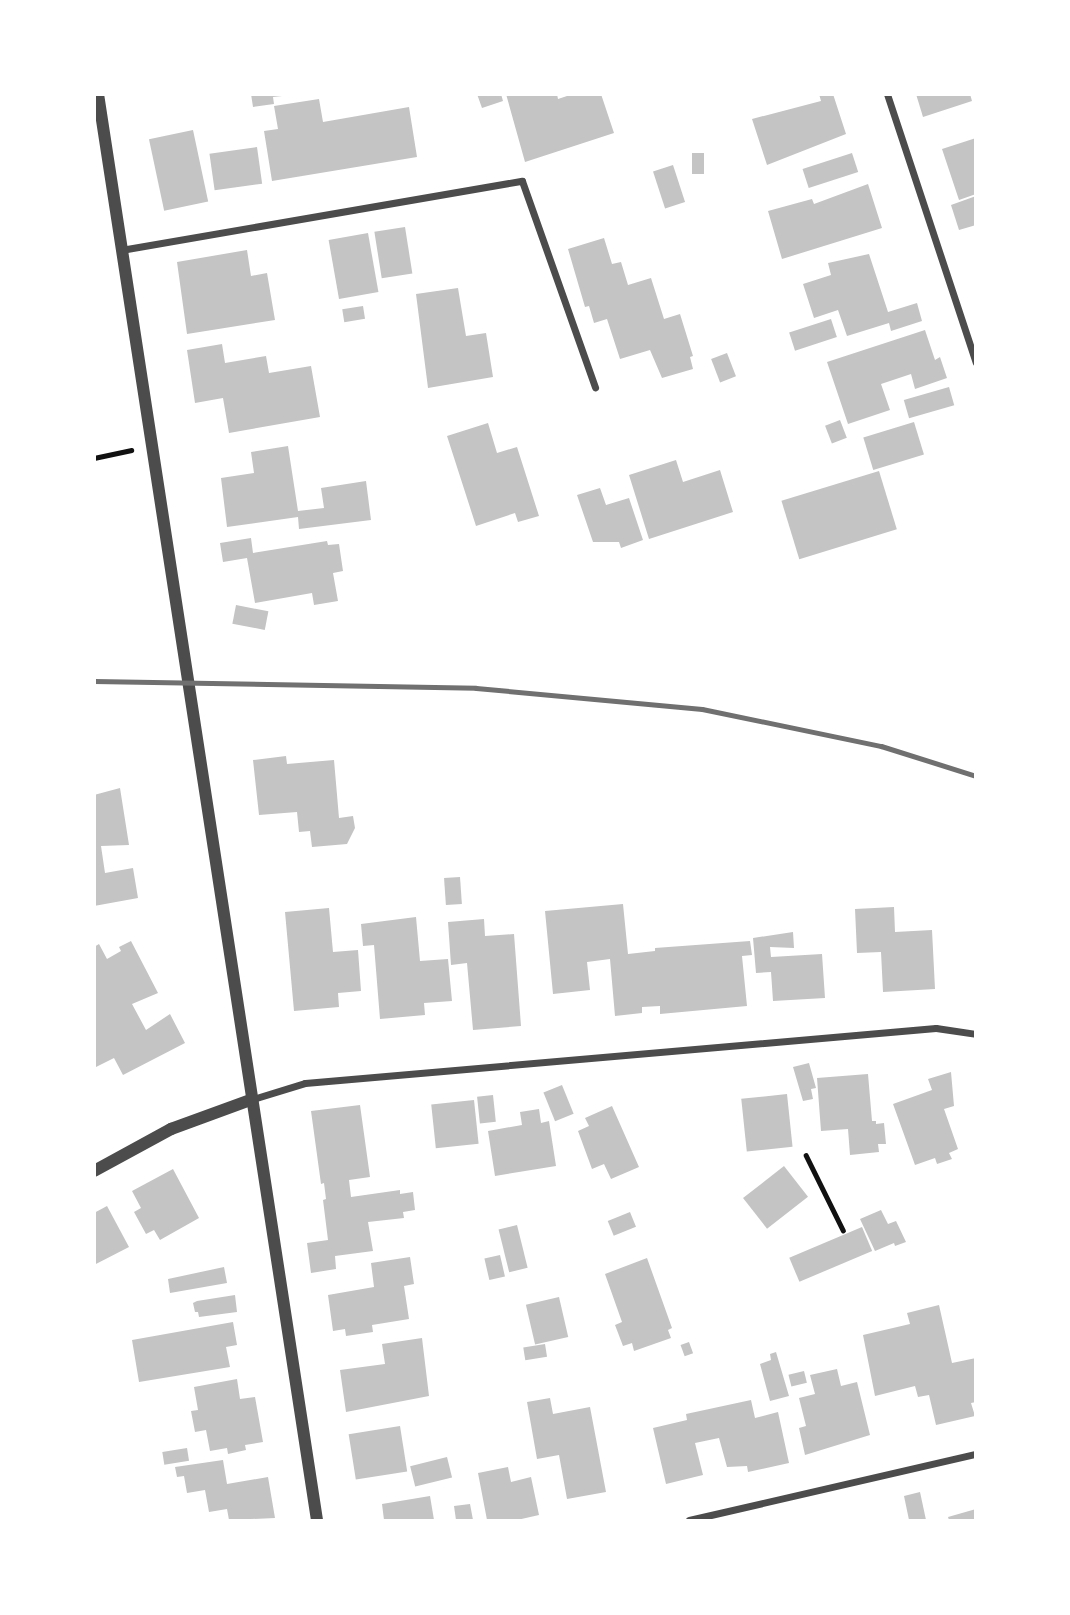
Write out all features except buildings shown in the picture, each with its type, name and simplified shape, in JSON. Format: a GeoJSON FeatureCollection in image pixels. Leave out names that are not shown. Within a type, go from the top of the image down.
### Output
{"type":"FeatureCollection","features":[{"type":"Feature","properties":{"kind":"street"},"geometry":{"type":"LineString","coordinates":[[98,94],[317,1521]]}},
{"type":"Feature","properties":{"kind":"street"},"geometry":{"type":"LineString","coordinates":[[887,94],[975,363]]}},
{"type":"Feature","properties":{"kind":"street"},"geometry":{"type":"LineString","coordinates":[[120,250],[523,181],[596,387]]}},
{"type":"Feature","properties":{"kind":"street"},"geometry":{"type":"LineString","coordinates":[[94,1171],[171,1129],[305,1083],[936,1028],[975,1034]]}},
{"type":"Feature","properties":{"kind":"street"},"geometry":{"type":"LineString","coordinates":[[689,1521],[975,1454]]}},
{"type":"Feature","properties":{"kind":"path"},"geometry":{"type":"LineString","coordinates":[[94,458],[153,446]]}},
{"type":"Feature","properties":{"kind":"path"},"geometry":{"type":"LineString","coordinates":[[806,1155],[843,1230]]}},
{"type":"Feature","properties":{"kind":"railway"},"geometry":{"type":"LineString","coordinates":[[94,681],[476,688],[702,709],[881,746],[976,776]]}}]}
